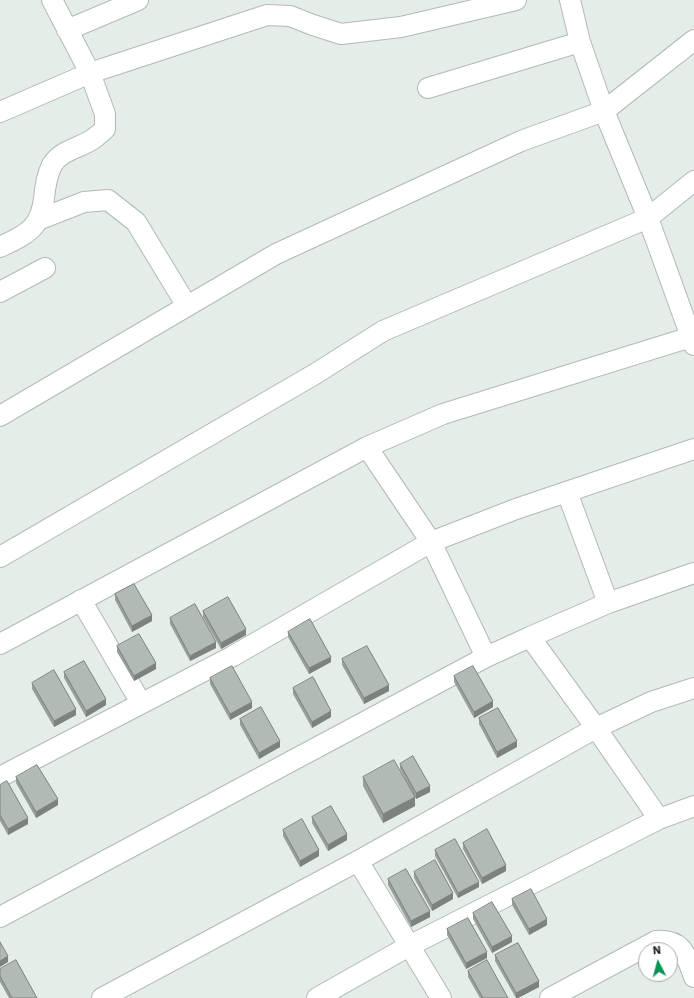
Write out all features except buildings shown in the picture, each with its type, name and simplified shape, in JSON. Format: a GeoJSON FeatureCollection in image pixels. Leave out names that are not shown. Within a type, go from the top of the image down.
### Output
{"type":"FeatureCollection","features":[{"type":"Feature","properties":{"kind":"street"},"geometry":{"type":"LineString","coordinates":[[0,247],[26,234],[38,220],[43,205],[46,183],[52,164],[64,153],[93,140],[105,129],[105,114],[90,73],[52,0]]}},
{"type":"Feature","properties":{"kind":"street"},"geometry":{"type":"LineString","coordinates":[[67,30],[138,0]]}},
{"type":"Feature","properties":{"kind":"street"},"geometry":{"type":"LineString","coordinates":[[0,112],[90,73],[267,15],[290,16],[341,34],[401,26],[516,0]]}},
{"type":"Feature","properties":{"kind":"street"},"geometry":{"type":"LineString","coordinates":[[0,644],[367,447],[443,414],[693,339],[648,218],[604,111],[580,42],[570,0]]}},
{"type":"Feature","properties":{"kind":"street"},"geometry":{"type":"LineString","coordinates":[[0,416],[276,254],[521,141],[604,111],[694,40]]}},
{"type":"Feature","properties":{"kind":"street"},"geometry":{"type":"LineString","coordinates":[[428,88],[580,42]]}},
{"type":"Feature","properties":{"kind":"street"},"geometry":{"type":"LineString","coordinates":[[0,557],[315,374],[383,331],[648,218],[694,181]]}},
{"type":"Feature","properties":{"kind":"street"},"geometry":{"type":"LineString","coordinates":[[38,220],[84,202],[108,200],[136,222],[187,306]]}},
{"type":"Feature","properties":{"kind":"street"},"geometry":{"type":"LineString","coordinates":[[0,292],[45,268]]}},
{"type":"Feature","properties":{"kind":"street"},"geometry":{"type":"LineString","coordinates":[[367,447],[431,542],[486,657]]}},
{"type":"Feature","properties":{"kind":"street"},"geometry":{"type":"LineString","coordinates":[[0,777],[233,656],[431,542],[516,509],[694,449]]}},
{"type":"Feature","properties":{"kind":"street"},"geometry":{"type":"LineString","coordinates":[[567,492],[608,603]]}},
{"type":"Feature","properties":{"kind":"street"},"geometry":{"type":"LineString","coordinates":[[0,916],[486,657],[608,603],[694,573]]}},
{"type":"Feature","properties":{"kind":"street"},"geometry":{"type":"LineString","coordinates":[[81,600],[141,703]]}},
{"type":"Feature","properties":{"kind":"street"},"geometry":{"type":"LineString","coordinates":[[530,637],[596,728],[659,819]]}},
{"type":"Feature","properties":{"kind":"street"},"geometry":{"type":"LineString","coordinates":[[102,998],[358,861],[596,728],[651,702],[694,688]]}},
{"type":"Feature","properties":{"kind":"street"},"geometry":{"type":"LineString","coordinates":[[317,998],[409,946],[659,819],[694,806]]}},
{"type":"Feature","properties":{"kind":"street"},"geometry":{"type":"LineString","coordinates":[[358,861],[441,998]]}},
{"type":"Feature","properties":{"kind":"street"},"geometry":{"type":"LineString","coordinates":[[550,998],[656,941],[667,940],[678,946],[691,957],[694,978]]}}]}
